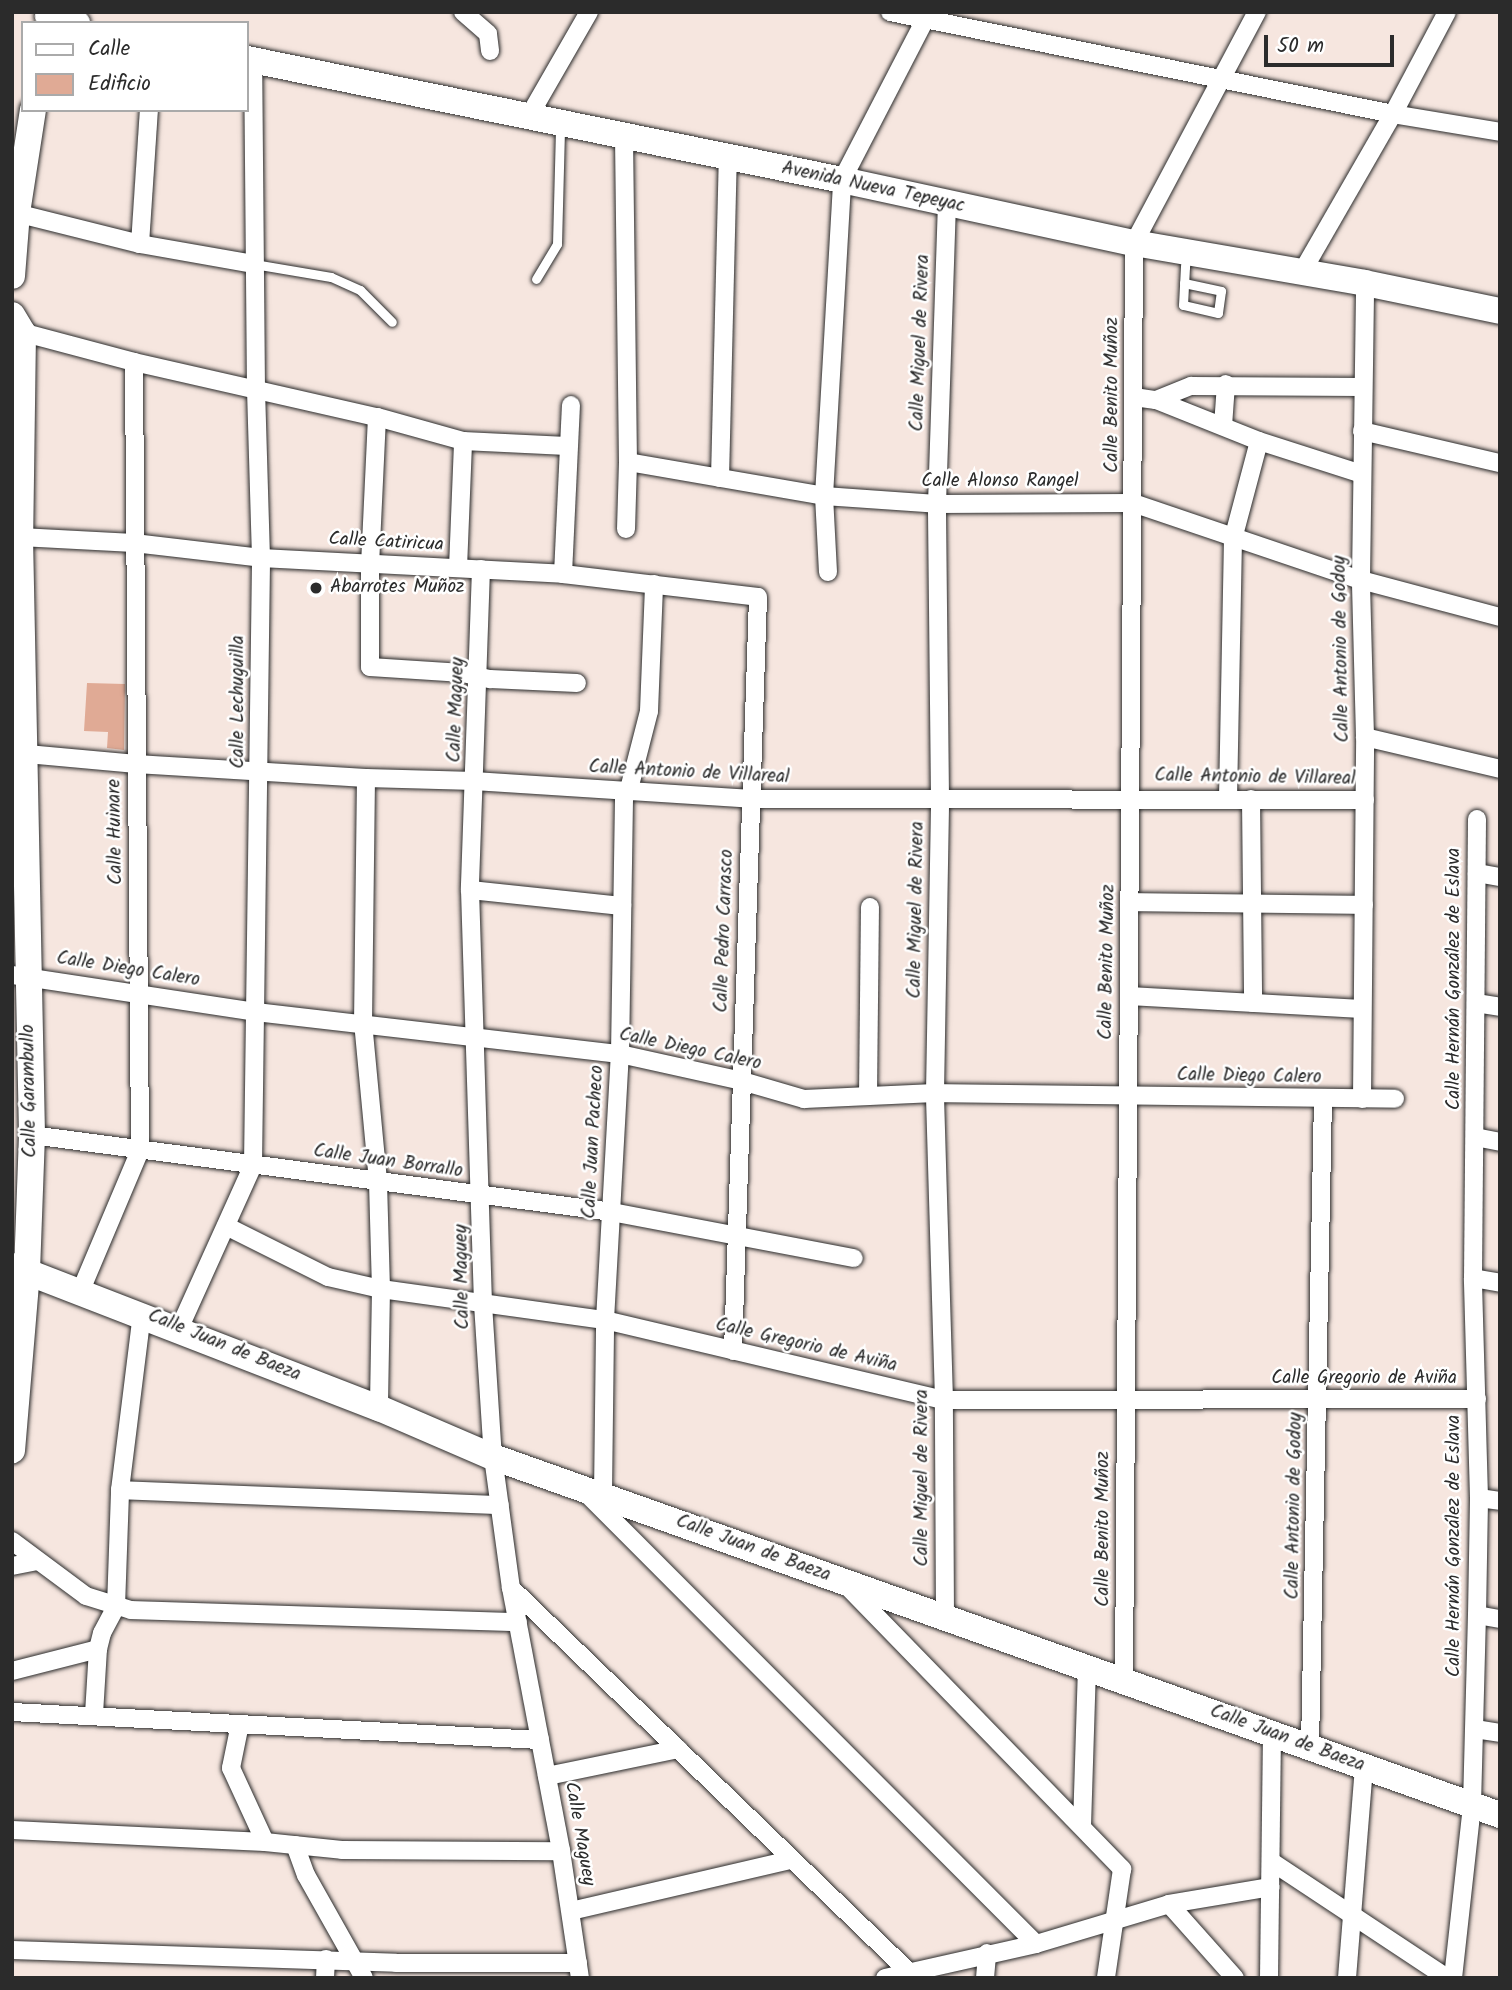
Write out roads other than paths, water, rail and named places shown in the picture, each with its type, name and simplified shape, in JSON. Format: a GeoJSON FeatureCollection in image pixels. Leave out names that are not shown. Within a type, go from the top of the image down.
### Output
{"type":"FeatureCollection","features":[{"type":"Feature","properties":{"kind":"street"},"geometry":{"type":"LineString","coordinates":[[463,12],[488,34],[490,51]]}},
{"type":"Feature","properties":{"kind":"street"},"geometry":{"type":"LineString","coordinates":[[528,118],[589,12]]}},
{"type":"Feature","properties":{"kind":"street"},"geometry":{"type":"LineString","coordinates":[[890,12],[927,16],[1393,114],[1500,132]]}},
{"type":"Feature","properties":{"kind":"street"},"geometry":{"type":"LineString","coordinates":[[1134,243],[1257,12]]}},
{"type":"Feature","properties":{"kind":"street"},"geometry":{"type":"LineString","coordinates":[[1302,272],[1393,114],[1447,12]]}},
{"type":"Feature","properties":{"kind":"street"},"geometry":{"type":"LineString","coordinates":[[43,16],[67,21]]}},
{"type":"Feature","properties":{"kind":"street"},"geometry":{"type":"LineString","coordinates":[[828,572],[824,496],[842,180],[927,16]]}},
{"type":"Feature","properties":{"kind":"street","name":"Avenida Nueva Tepeyac"},"geometry":{"type":"LineString","coordinates":[[250,60],[842,180],[1134,243],[1365,283],[1500,311]]}},
{"type":"Feature","properties":{"kind":"street","name":"Calle Lechuguilla"},"geometry":{"type":"LineString","coordinates":[[179,1329],[253,1165],[261,558],[250,60]]}},
{"type":"Feature","properties":{"kind":"street"},"geometry":{"type":"LineString","coordinates":[[12,276],[15,213],[33,112]]}},
{"type":"Feature","properties":{"kind":"street"},"geometry":{"type":"LineString","coordinates":[[140,244],[149,112]]}},
{"type":"Feature","properties":{"kind":"street"},"geometry":{"type":"LineString","coordinates":[[624,137],[628,462],[626,529]]}},
{"type":"Feature","properties":{"kind":"street"},"geometry":{"type":"LineString","coordinates":[[720,478],[728,159]]}},
{"type":"Feature","properties":{"kind":"street","name":"Calle Miguel de Rivera"},"geometry":{"type":"LineString","coordinates":[[945,1617],[944,1400],[936,1093],[940,798],[937,505],[947,204]]}},
{"type":"Feature","properties":{"kind":"street"},"geometry":{"type":"LineString","coordinates":[[15,213],[140,244],[254,264]]}},
{"type":"Feature","properties":{"kind":"street","name":"Calle Benito Muñoz"},"geometry":{"type":"LineString","coordinates":[[1124,1681],[1134,243]]}},
{"type":"Feature","properties":{"kind":"street","name":"Calle Antonio de Godoy"},"geometry":{"type":"LineString","coordinates":[[1362,1099],[1365,737],[1361,580],[1365,283]]}},
{"type":"Feature","properties":{"kind":"street"},"geometry":{"type":"LineString","coordinates":[[16,326],[134,362],[377,417],[463,441],[568,446]]}},
{"type":"Feature","properties":{"kind":"street","name":"Calle Garambullo"},"geometry":{"type":"LineString","coordinates":[[12,1450],[20,1269],[32,1135],[20,976],[16,326]]}},
{"type":"Feature","properties":{"kind":"street","name":"Calle Huinare"},"geometry":{"type":"LineString","coordinates":[[81,1290],[140,1150],[134,362]]}},
{"type":"Feature","properties":{"kind":"street"},"geometry":{"type":"LineString","coordinates":[[1156,400],[1191,386],[1226,384],[1362,387]]}},
{"type":"Feature","properties":{"kind":"street"},"geometry":{"type":"LineString","coordinates":[[1223,426],[1226,384]]}},
{"type":"Feature","properties":{"kind":"street"},"geometry":{"type":"LineString","coordinates":[[1134,397],[1156,400],[1259,441],[1362,474]]}},
{"type":"Feature","properties":{"kind":"street"},"geometry":{"type":"LineString","coordinates":[[563,574],[571,405]]}},
{"type":"Feature","properties":{"kind":"street"},"geometry":{"type":"LineString","coordinates":[[377,417],[370,564],[370,667],[578,683]]}},
{"type":"Feature","properties":{"kind":"street"},"geometry":{"type":"LineString","coordinates":[[1362,430],[1500,463]]}},
{"type":"Feature","properties":{"kind":"street"},"geometry":{"type":"LineString","coordinates":[[458,568],[463,441]]}},
{"type":"Feature","properties":{"kind":"street"},"geometry":{"type":"LineString","coordinates":[[1228,799],[1233,538],[1259,441]]}},
{"type":"Feature","properties":{"kind":"street","name":"Calle Alonso Rangel"},"geometry":{"type":"LineString","coordinates":[[628,462],[824,496],[937,505],[1133,503],[1361,580],[1500,617]]}},
{"type":"Feature","properties":{"kind":"street","name":"Calle Catiricua"},"geometry":{"type":"LineString","coordinates":[[16,538],[134,543],[261,558],[563,574],[758,597]]}},
{"type":"Feature","properties":{"kind":"street","name":"Calle Maguey"},"geometry":{"type":"LineString","coordinates":[[481,569],[480,676],[470,890],[484,1304],[493,1457],[511,1588],[561,1851],[579,1970]]}},
{"type":"Feature","properties":{"kind":"street","name":"Calle Juan Pacheco"},"geometry":{"type":"LineString","coordinates":[[591,1491],[612,1212],[620,1054],[626,793],[649,711],[654,584]]}},
{"type":"Feature","properties":{"kind":"street","name":"Calle Pedro Carrasco"},"geometry":{"type":"LineString","coordinates":[[733,1351],[758,597]]}},
{"type":"Feature","properties":{"kind":"street"},"geometry":{"type":"LineString","coordinates":[[1365,737],[1500,769]]}},
{"type":"Feature","properties":{"kind":"street","name":"Calle Antonio de Villareal"},"geometry":{"type":"LineString","coordinates":[[18,753],[136,764],[366,778],[475,780],[626,793],[750,799],[1130,797],[1365,800]]}},
{"type":"Feature","properties":{"kind":"street"},"geometry":{"type":"LineString","coordinates":[[366,778],[363,1022],[378,1182],[381,1289],[379,1408]]}},
{"type":"Feature","properties":{"kind":"street"},"geometry":{"type":"LineString","coordinates":[[1251,799],[1252,1003]]}},
{"type":"Feature","properties":{"kind":"street","name":"Calle Hernán González de Eslava"},"geometry":{"type":"LineString","coordinates":[[1453,1978],[1472,1805],[1475,1729],[1479,1498],[1473,1278],[1477,819]]}},
{"type":"Feature","properties":{"kind":"street"},"geometry":{"type":"LineString","coordinates":[[1478,873],[1500,877]]}},
{"type":"Feature","properties":{"kind":"street"},"geometry":{"type":"LineString","coordinates":[[470,890],[622,906]]}},
{"type":"Feature","properties":{"kind":"street"},"geometry":{"type":"LineString","coordinates":[[1130,902],[1364,905]]}},
{"type":"Feature","properties":{"kind":"street"},"geometry":{"type":"LineString","coordinates":[[868,1096],[870,908]]}},
{"type":"Feature","properties":{"kind":"street","name":"Calle Diego Calero"},"geometry":{"type":"LineString","coordinates":[[20,976],[139,992],[256,1012],[363,1022],[620,1054],[742,1081],[804,1100],[936,1093],[1395,1099]]}},
{"type":"Feature","properties":{"kind":"street"},"geometry":{"type":"LineString","coordinates":[[1129,996],[1362,1009]]}},
{"type":"Feature","properties":{"kind":"street"},"geometry":{"type":"LineString","coordinates":[[1476,1003],[1500,1007]]}},
{"type":"Feature","properties":{"kind":"street","name":"Calle Antonio de Godoy"},"geometry":{"type":"LineString","coordinates":[[1310,1746],[1323,1099]]}},
{"type":"Feature","properties":{"kind":"street","name":"Calle Juan Borrallo"},"geometry":{"type":"LineString","coordinates":[[32,1135],[612,1212],[855,1258]]}},
{"type":"Feature","properties":{"kind":"street"},"geometry":{"type":"LineString","coordinates":[[1475,1137],[1500,1142]]}},
{"type":"Feature","properties":{"kind":"street","name":"Calle Gregorio de Aviña"},"geometry":{"type":"LineString","coordinates":[[226,1226],[328,1277],[381,1289],[604,1320],[944,1400],[1477,1399]]}},
{"type":"Feature","properties":{"kind":"street","name":"Calle Juan de Baeza"},"geometry":{"type":"LineString","coordinates":[[20,1269],[81,1290],[379,1408],[493,1457],[1500,1815]]}},
{"type":"Feature","properties":{"kind":"street"},"geometry":{"type":"LineString","coordinates":[[1473,1278],[1500,1283]]}},
{"type":"Feature","properties":{"kind":"street"},"geometry":{"type":"LineString","coordinates":[[94,1714],[98,1649],[102,1633],[116,1607],[120,1490],[142,1314]]}},
{"type":"Feature","properties":{"kind":"street"},"geometry":{"type":"LineString","coordinates":[[120,1490],[500,1505]]}},
{"type":"Feature","properties":{"kind":"street"},"geometry":{"type":"LineString","coordinates":[[591,1491],[1036,1944]]}},
{"type":"Feature","properties":{"kind":"street"},"geometry":{"type":"LineString","coordinates":[[1479,1498],[1500,1501]]}},
{"type":"Feature","properties":{"kind":"street"},"geometry":{"type":"LineString","coordinates":[[12,1541],[86,1596],[116,1607],[518,1622]]}},
{"type":"Feature","properties":{"kind":"street"},"geometry":{"type":"LineString","coordinates":[[12,1566],[38,1561]]}},
{"type":"Feature","properties":{"kind":"street"},"geometry":{"type":"LineString","coordinates":[[843,1581],[1122,1869],[1106,1978]]}},
{"type":"Feature","properties":{"kind":"street"},"geometry":{"type":"LineString","coordinates":[[511,1588],[910,1973]]}},
{"type":"Feature","properties":{"kind":"street"},"geometry":{"type":"LineString","coordinates":[[1477,1615],[1500,1619]]}},
{"type":"Feature","properties":{"kind":"street"},"geometry":{"type":"LineString","coordinates":[[12,1671],[98,1649]]}},
{"type":"Feature","properties":{"kind":"street"},"geometry":{"type":"LineString","coordinates":[[1082,1826],[1087,1666]]}},
{"type":"Feature","properties":{"kind":"street"},"geometry":{"type":"LineString","coordinates":[[12,1712],[94,1714],[540,1740]]}},
{"type":"Feature","properties":{"kind":"street"},"geometry":{"type":"LineString","coordinates":[[240,1724],[232,1768],[265,1842]]}},
{"type":"Feature","properties":{"kind":"street"},"geometry":{"type":"LineString","coordinates":[[1475,1729],[1500,1733]]}},
{"type":"Feature","properties":{"kind":"street"},"geometry":{"type":"LineString","coordinates":[[1269,1978],[1272,1733]]}},
{"type":"Feature","properties":{"kind":"street"},"geometry":{"type":"LineString","coordinates":[[547,1776],[678,1749]]}},
{"type":"Feature","properties":{"kind":"street"},"geometry":{"type":"LineString","coordinates":[[1347,1978],[1364,1767]]}},
{"type":"Feature","properties":{"kind":"street"},"geometry":{"type":"LineString","coordinates":[[12,1830],[265,1842],[342,1850],[561,1851]]}},
{"type":"Feature","properties":{"kind":"street"},"geometry":{"type":"LineString","coordinates":[[296,1845],[306,1875],[352,1961],[364,1978]]}},
{"type":"Feature","properties":{"kind":"street"},"geometry":{"type":"LineString","coordinates":[[571,1911],[791,1860]]}},
{"type":"Feature","properties":{"kind":"street"},"geometry":{"type":"LineString","coordinates":[[1272,1862],[1447,1978]]}},
{"type":"Feature","properties":{"kind":"street"},"geometry":{"type":"LineString","coordinates":[[885,1978],[1036,1944],[1169,1904],[1271,1887]]}},
{"type":"Feature","properties":{"kind":"street"},"geometry":{"type":"LineString","coordinates":[[1169,1904],[1236,1978]]}},
{"type":"Feature","properties":{"kind":"street"},"geometry":{"type":"LineString","coordinates":[[12,1950],[579,1970]]}},
{"type":"Feature","properties":{"kind":"street"},"geometry":{"type":"LineString","coordinates":[[985,1978],[987,1953]]}},
{"type":"Feature","properties":{"kind":"street"},"geometry":{"type":"LineString","coordinates":[[325,1978],[326,1959]]}},
{"type":"Feature","properties":{"kind":"lane"},"geometry":{"type":"LineString","coordinates":[[536,279],[557,244],[559,124]]}},
{"type":"Feature","properties":{"kind":"lane"},"geometry":{"type":"LineString","coordinates":[[1184,283],[1221,291],[1218,313],[1182,305],[1186,252]]}},
{"type":"Feature","properties":{"kind":"lane"},"geometry":{"type":"LineString","coordinates":[[254,264],[331,278],[360,290],[392,322]]}},
{"type":"Feature","properties":{"kind":"place","name":"Abarrotes Muñoz"},"geometry":{"type":"Point","coordinates":[316,588]}}]}
